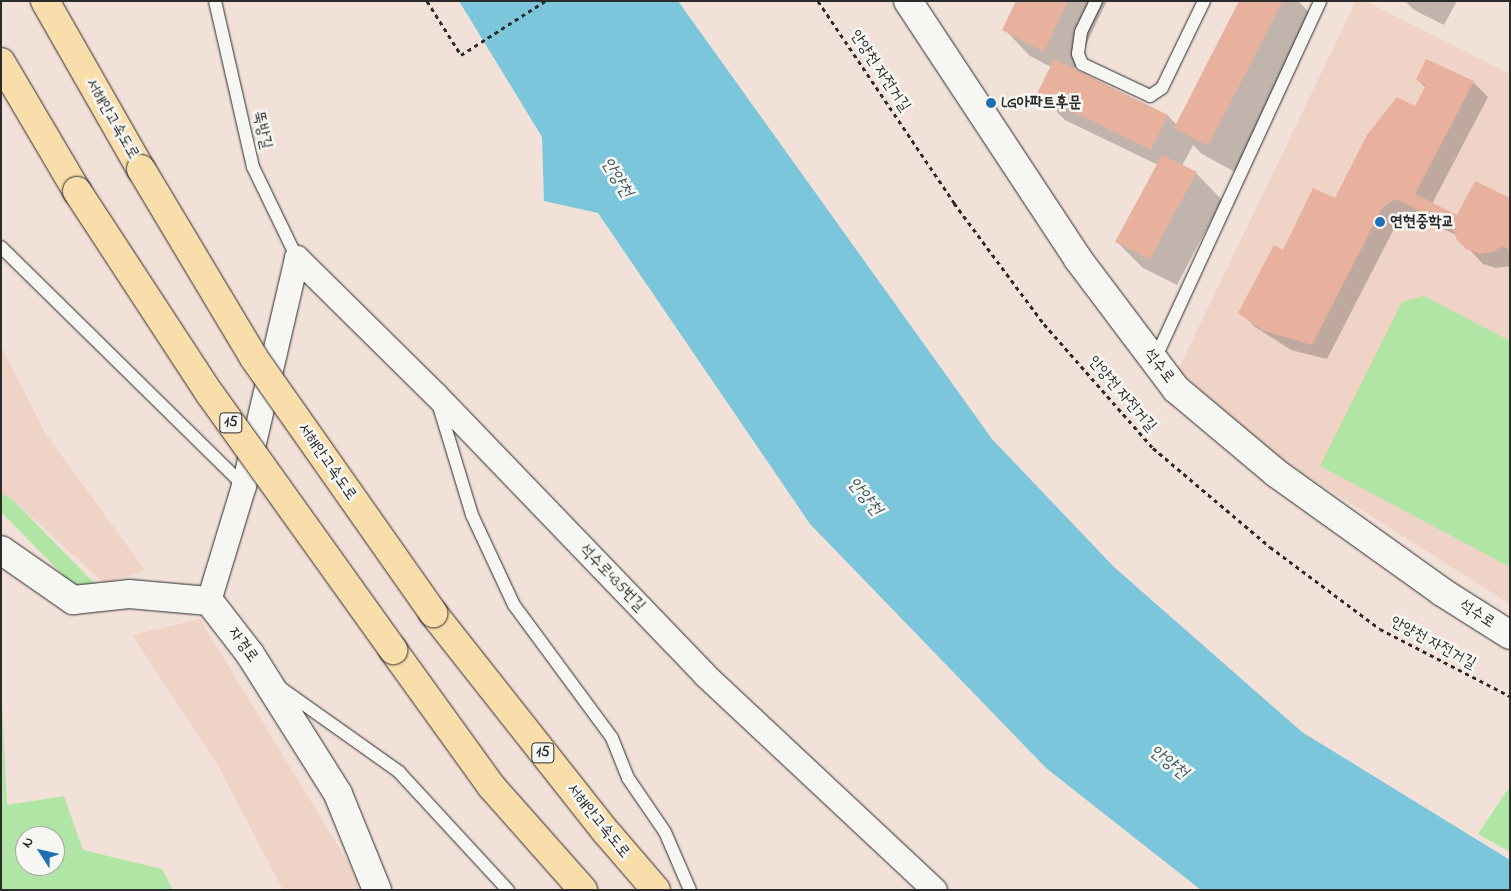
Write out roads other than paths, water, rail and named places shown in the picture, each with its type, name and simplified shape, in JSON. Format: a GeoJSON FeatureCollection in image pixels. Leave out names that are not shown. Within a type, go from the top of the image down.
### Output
{"type":"FeatureCollection","features":[{"type":"Feature","properties":{"kind":"highway","name":"서해안고속도로"},"geometry":{"type":"LineString","coordinates":[[45,1],[141,169],[254,358],[433,613],[607,833],[656,890]]}},
{"type":"Feature","properties":{"kind":"highway","name":"15"},"geometry":{"type":"LineString","coordinates":[[1,62],[77,191],[210,394],[491,786],[583,890]]}},
{"type":"Feature","properties":{"kind":"street","name":"석수로"},"geometry":{"type":"LineString","coordinates":[[918,7],[1078,259],[1176,389],[1276,473],[1442,592],[1510,635]]}},
{"type":"Feature","properties":{"kind":"street","name":"석수로435번길"},"geometry":{"type":"LineString","coordinates":[[297,258],[436,396],[706,676],[935,890]]}},
{"type":"Feature","properties":{"kind":"street"},"geometry":{"type":"LineString","coordinates":[[1,550],[73,600],[129,594],[209,600],[244,486],[297,258]]}},
{"type":"Feature","properties":{"kind":"street","name":"자경로"},"geometry":{"type":"LineString","coordinates":[[209,600],[264,676],[338,794],[377,890]]}},
{"type":"Feature","properties":{"kind":"lane","name":"뚝방길"},"geometry":{"type":"LineString","coordinates":[[215,1],[253,167],[297,258]]}},
{"type":"Feature","properties":{"kind":"lane"},"geometry":{"type":"LineString","coordinates":[[1096,1],[1081,32],[1078,54],[1082,64],[1150,96],[1162,88],[1204,1]]}},
{"type":"Feature","properties":{"kind":"lane"},"geometry":{"type":"LineString","coordinates":[[1154,361],[1320,1]]}},
{"type":"Feature","properties":{"kind":"lane"},"geometry":{"type":"LineString","coordinates":[[1,247],[244,486]]}},
{"type":"Feature","properties":{"kind":"lane"},"geometry":{"type":"LineString","coordinates":[[436,396],[472,515],[514,604],[612,738],[628,778],[665,832],[690,890]]}},
{"type":"Feature","properties":{"kind":"lane"},"geometry":{"type":"LineString","coordinates":[[264,676],[399,772],[508,890]]}},
{"type":"Feature","properties":{"kind":"water","name":"안양천"},"geometry":{"type":"Polygon","coordinates":[[[459,1],[678,1],[992,439],[1114,567],[1302,732],[1510,860],[1510,890],[1201,890],[1046,768],[810,524],[598,213],[544,201],[542,137],[459,1]]]}},
{"type":"Feature","properties":{"kind":"place","name":"LG아파트후문"},"geometry":{"type":"Point","coordinates":[991,103]}},
{"type":"Feature","properties":{"kind":"place","name":"연현중학교"},"geometry":{"type":"Point","coordinates":[1380,222]}}]}
